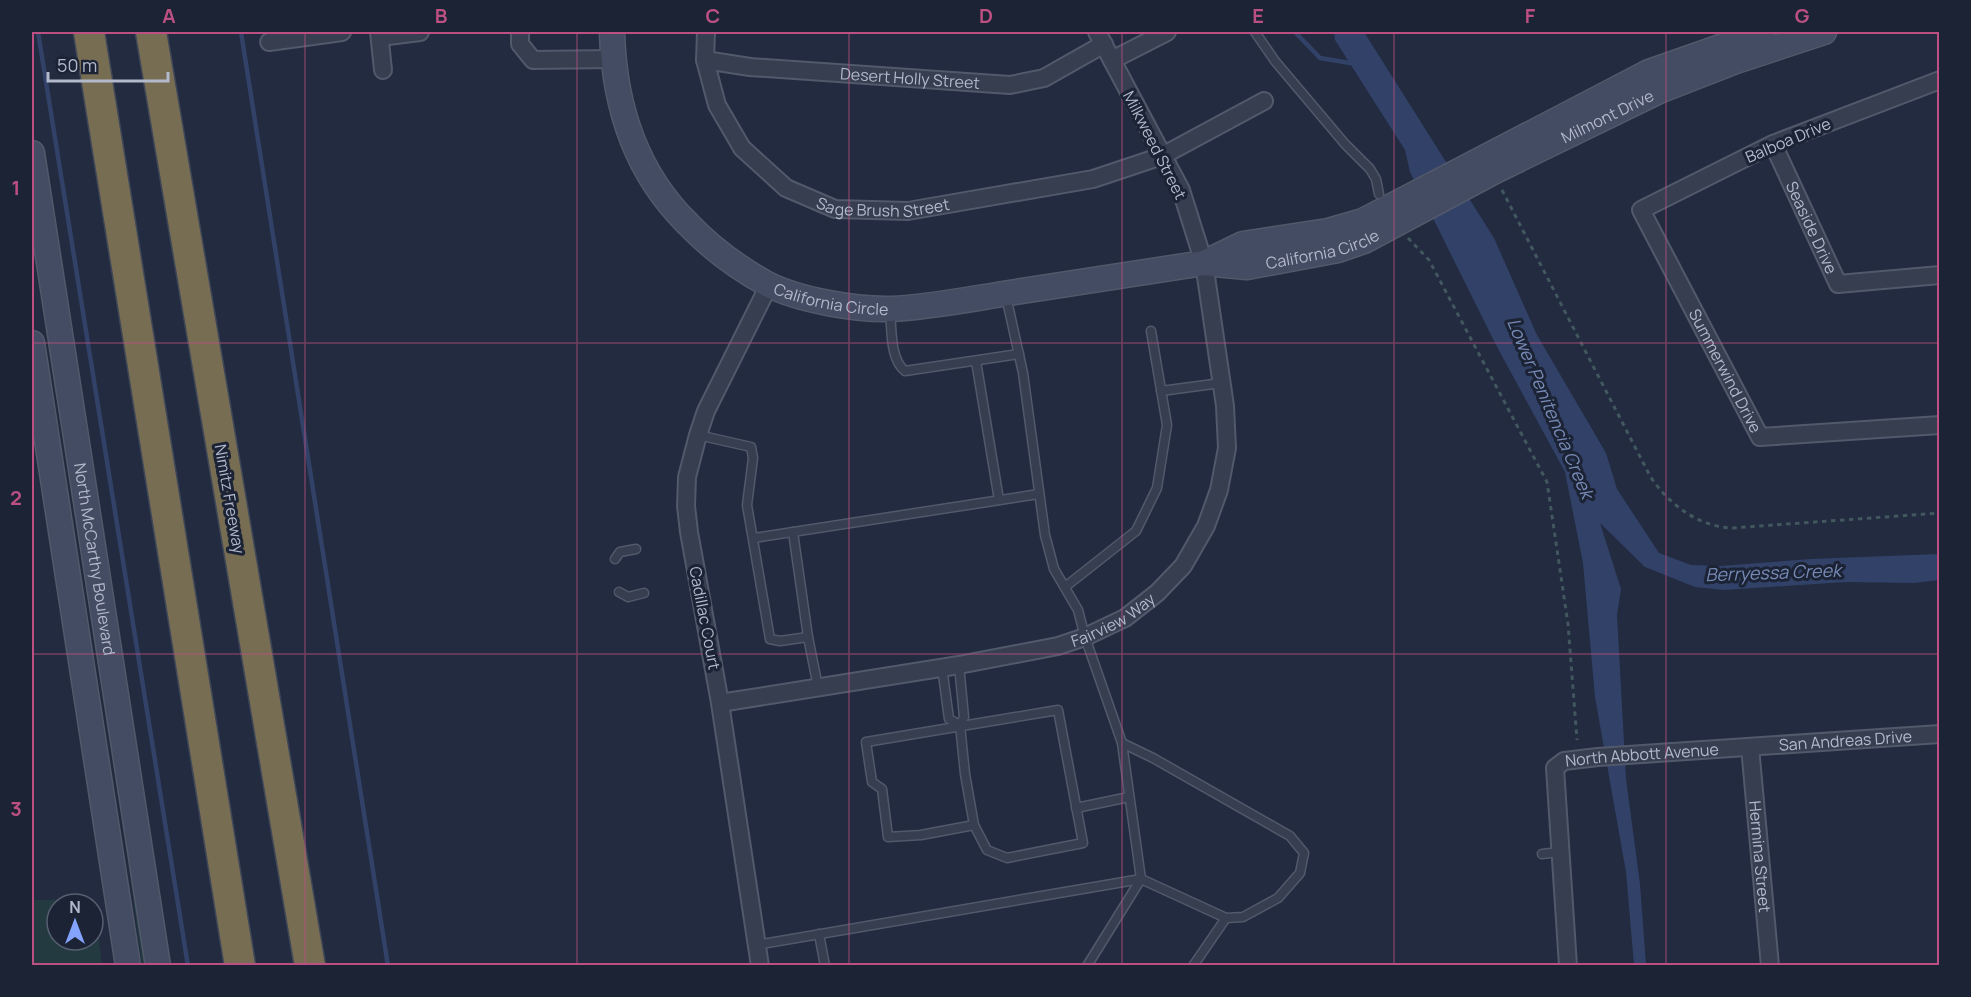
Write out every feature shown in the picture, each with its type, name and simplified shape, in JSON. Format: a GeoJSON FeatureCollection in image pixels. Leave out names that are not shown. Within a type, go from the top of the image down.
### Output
{"type":"FeatureCollection","features":[{"type":"Feature","properties":{"kind":"highway"},"geometry":{"type":"LineString","coordinates":[[89,32],[240,966]]}},
{"type":"Feature","properties":{"kind":"highway","name":"Nimitz Freeway"},"geometry":{"type":"LineString","coordinates":[[151,32],[310,966]]}},
{"type":"Feature","properties":{"kind":"street"},"geometry":{"type":"LineString","coordinates":[[269,42],[342,32]]}},
{"type":"Feature","properties":{"kind":"street"},"geometry":{"type":"LineString","coordinates":[[383,70],[380,34],[420,32]]}},
{"type":"Feature","properties":{"kind":"street"},"geometry":{"type":"LineString","coordinates":[[520,32],[520,44],[533,60],[613,59]]}},
{"type":"Feature","properties":{"kind":"street","name":"California Circle"},"geometry":{"type":"LineString","coordinates":[[612,32],[619,101],[633,141],[650,178],[675,211],[706,242],[769,285],[808,298],[847,307],[889,309],[1005,294],[1204,263],[1243,243],[1328,231],[1392,212]]}},
{"type":"Feature","properties":{"kind":"street","name":"Sage Brush Street"},"geometry":{"type":"LineString","coordinates":[[706,32],[705,60],[717,105],[742,148],[786,188],[836,209],[908,212],[1093,178],[1162,156],[1264,101]]}},
{"type":"Feature","properties":{"kind":"street"},"geometry":{"type":"LineString","coordinates":[[1112,60],[1167,32]]}},
{"type":"Feature","properties":{"kind":"street","name":"Milmont Drive"},"geometry":{"type":"LineString","coordinates":[[1490,167],[1649,72],[1763,32]]}},
{"type":"Feature","properties":{"kind":"street","name":"Milmont Drive"},"geometry":{"type":"LineString","coordinates":[[1392,212],[1659,91],[1736,61],[1824,32]]}},
{"type":"Feature","properties":{"kind":"street","name":"Desert Holly Street"},"geometry":{"type":"LineString","coordinates":[[705,60],[750,67],[1010,85],[1044,78],[1100,38]]}},
{"type":"Feature","properties":{"kind":"street","name":"Milkweed Street"},"geometry":{"type":"LineString","coordinates":[[1100,38],[1181,190],[1204,263]]}},
{"type":"Feature","properties":{"kind":"street","name":"Balboa Drive"},"geometry":{"type":"LineString","coordinates":[[1641,210],[1773,144],[1940,80]]}},
{"type":"Feature","properties":{"kind":"street","name":"Seaside Drive"},"geometry":{"type":"LineString","coordinates":[[1773,144],[1838,284],[1940,275]]}},
{"type":"Feature","properties":{"kind":"street","name":"North McCarthy Boulevard"},"geometry":{"type":"LineString","coordinates":[[32,153],[36,206],[158,966]]}},
{"type":"Feature","properties":{"kind":"street","name":"Summerwind Drive"},"geometry":{"type":"LineString","coordinates":[[1641,210],[1760,437],[1940,425]]}},
{"type":"Feature","properties":{"kind":"street","name":"Fairview Way"},"geometry":{"type":"LineString","coordinates":[[720,704],[1058,646],[1085,637],[1125,618],[1157,593],[1183,566],[1206,526],[1219,490],[1227,448],[1226,422],[1204,263]]}},
{"type":"Feature","properties":{"kind":"street","name":"Cadillac Court"},"geometry":{"type":"LineString","coordinates":[[760,966],[720,704],[686,506],[687,477],[706,411],[769,285]]}},
{"type":"Feature","properties":{"kind":"street","name":"North McCarthy Boulevard"},"geometry":{"type":"LineString","coordinates":[[32,343],[128,966]]}},
{"type":"Feature","properties":{"kind":"street","name":"San Andreas Drive"},"geometry":{"type":"LineString","coordinates":[[1750,747],[1940,734]]}},
{"type":"Feature","properties":{"kind":"street","name":"North Abbott Avenue"},"geometry":{"type":"LineString","coordinates":[[1568,966],[1555,768],[1564,760],[1598,756],[1750,747]]}},
{"type":"Feature","properties":{"kind":"street","name":"Hermina Street"},"geometry":{"type":"LineString","coordinates":[[1750,747],[1770,966]]}},
{"type":"Feature","properties":{"kind":"lane"},"geometry":{"type":"LineString","coordinates":[[1256,32],[1275,61],[1345,144],[1370,169],[1392,212]]}},
{"type":"Feature","properties":{"kind":"lane"},"geometry":{"type":"LineString","coordinates":[[1005,294],[1019,354],[1048,546],[1054,569],[1078,610],[1085,637],[1122,743],[1141,879],[1087,966]]}},
{"type":"Feature","properties":{"kind":"lane"},"geometry":{"type":"LineString","coordinates":[[889,309],[896,358],[899,367],[905,371],[1019,354]]}},
{"type":"Feature","properties":{"kind":"lane"},"geometry":{"type":"LineString","coordinates":[[1065,587],[1136,531],[1157,488],[1167,426],[1151,331]]}},
{"type":"Feature","properties":{"kind":"lane"},"geometry":{"type":"LineString","coordinates":[[976,360],[999,500]]}},
{"type":"Feature","properties":{"kind":"lane"},"geometry":{"type":"LineString","coordinates":[[1161,391],[1221,383]]}},
{"type":"Feature","properties":{"kind":"lane"},"geometry":{"type":"LineString","coordinates":[[698,435],[752,447],[753,458],[747,505],[770,639],[780,641],[808,637]]}},
{"type":"Feature","properties":{"kind":"lane"},"geometry":{"type":"LineString","coordinates":[[754,538],[1039,494]]}},
{"type":"Feature","properties":{"kind":"lane"},"geometry":{"type":"LineString","coordinates":[[793,532],[808,637],[818,687]]}},
{"type":"Feature","properties":{"kind":"lane"},"geometry":{"type":"LineString","coordinates":[[615,560],[620,552],[636,549]]}},
{"type":"Feature","properties":{"kind":"lane"},"geometry":{"type":"LineString","coordinates":[[619,592],[628,597],[644,593]]}},
{"type":"Feature","properties":{"kind":"lane"},"geometry":{"type":"LineString","coordinates":[[950,666],[949,719],[960,725]]}},
{"type":"Feature","properties":{"kind":"lane"},"geometry":{"type":"LineString","coordinates":[[950,666],[964,717],[960,725],[965,774],[974,825],[987,850],[1007,858],[1083,843],[1058,710],[960,725],[866,742],[872,782],[882,789],[888,837],[974,825]]}},
{"type":"Feature","properties":{"kind":"lane"},"geometry":{"type":"LineString","coordinates":[[756,945],[1141,879],[1226,918],[1243,917],[1278,898],[1300,873],[1304,853],[1290,836],[1153,758],[1122,743]]}},
{"type":"Feature","properties":{"kind":"lane"},"geometry":{"type":"LineString","coordinates":[[1076,808],[1129,797]]}},
{"type":"Feature","properties":{"kind":"lane"},"geometry":{"type":"LineString","coordinates":[[1542,854],[1560,852]]}},
{"type":"Feature","properties":{"kind":"lane"},"geometry":{"type":"LineString","coordinates":[[1193,966],[1226,918]]}},
{"type":"Feature","properties":{"kind":"lane"},"geometry":{"type":"LineString","coordinates":[[819,934],[825,966]]}},
{"type":"Feature","properties":{"kind":"path"},"geometry":{"type":"LineString","coordinates":[[1490,167],[1650,476],[1665,495],[1686,512],[1702,523],[1732,528],[1940,513]]}},
{"type":"Feature","properties":{"kind":"path"},"geometry":{"type":"LineString","coordinates":[[1392,212],[1429,260],[1547,482],[1568,624],[1577,740]]}},
{"type":"Feature","properties":{"kind":"shaded area"},"geometry":{"type":"Polygon","coordinates":[[[32,241],[52,369],[51,366],[32,241]]]}},
{"type":"Feature","properties":{"kind":"shaded area"},"geometry":{"type":"Polygon","coordinates":[[[52,369],[68,419],[153,965],[142,965],[126,846],[52,369]]]}},
{"type":"Feature","properties":{"kind":"shaded area"},"geometry":{"type":"Polygon","coordinates":[[[32,900],[45,900],[45,952],[100,952],[102,965],[32,965],[32,900]]]}},
{"type":"Feature","properties":{"kind":"water","name":"Berryessa Creek"},"geometry":{"type":"Polygon","coordinates":[[[1334,32],[1364,32],[1494,238],[1537,335],[1606,453],[1617,489],[1659,553],[1691,565],[1720,566],[1811,559],[1939,554],[1939,580],[1914,583],[1846,582],[1724,590],[1695,587],[1645,567],[1600,523],[1621,589],[1617,615],[1626,779],[1640,884],[1646,965],[1634,965],[1626,872],[1595,697],[1583,563],[1565,472],[1495,343],[1410,172],[1405,150],[1335,40],[1334,32]]]}},
{"type":"Feature","properties":{"kind":"waterway"},"geometry":{"type":"LineString","coordinates":[[38,32],[188,966]]}},
{"type":"Feature","properties":{"kind":"waterway"},"geometry":{"type":"LineString","coordinates":[[241,32],[388,966]]}},
{"type":"Feature","properties":{"kind":"waterway","name":"Lower Penitencia Creek"},"geometry":{"type":"LineString","coordinates":[[1295,32],[1320,58],[1356,64]]}}]}
